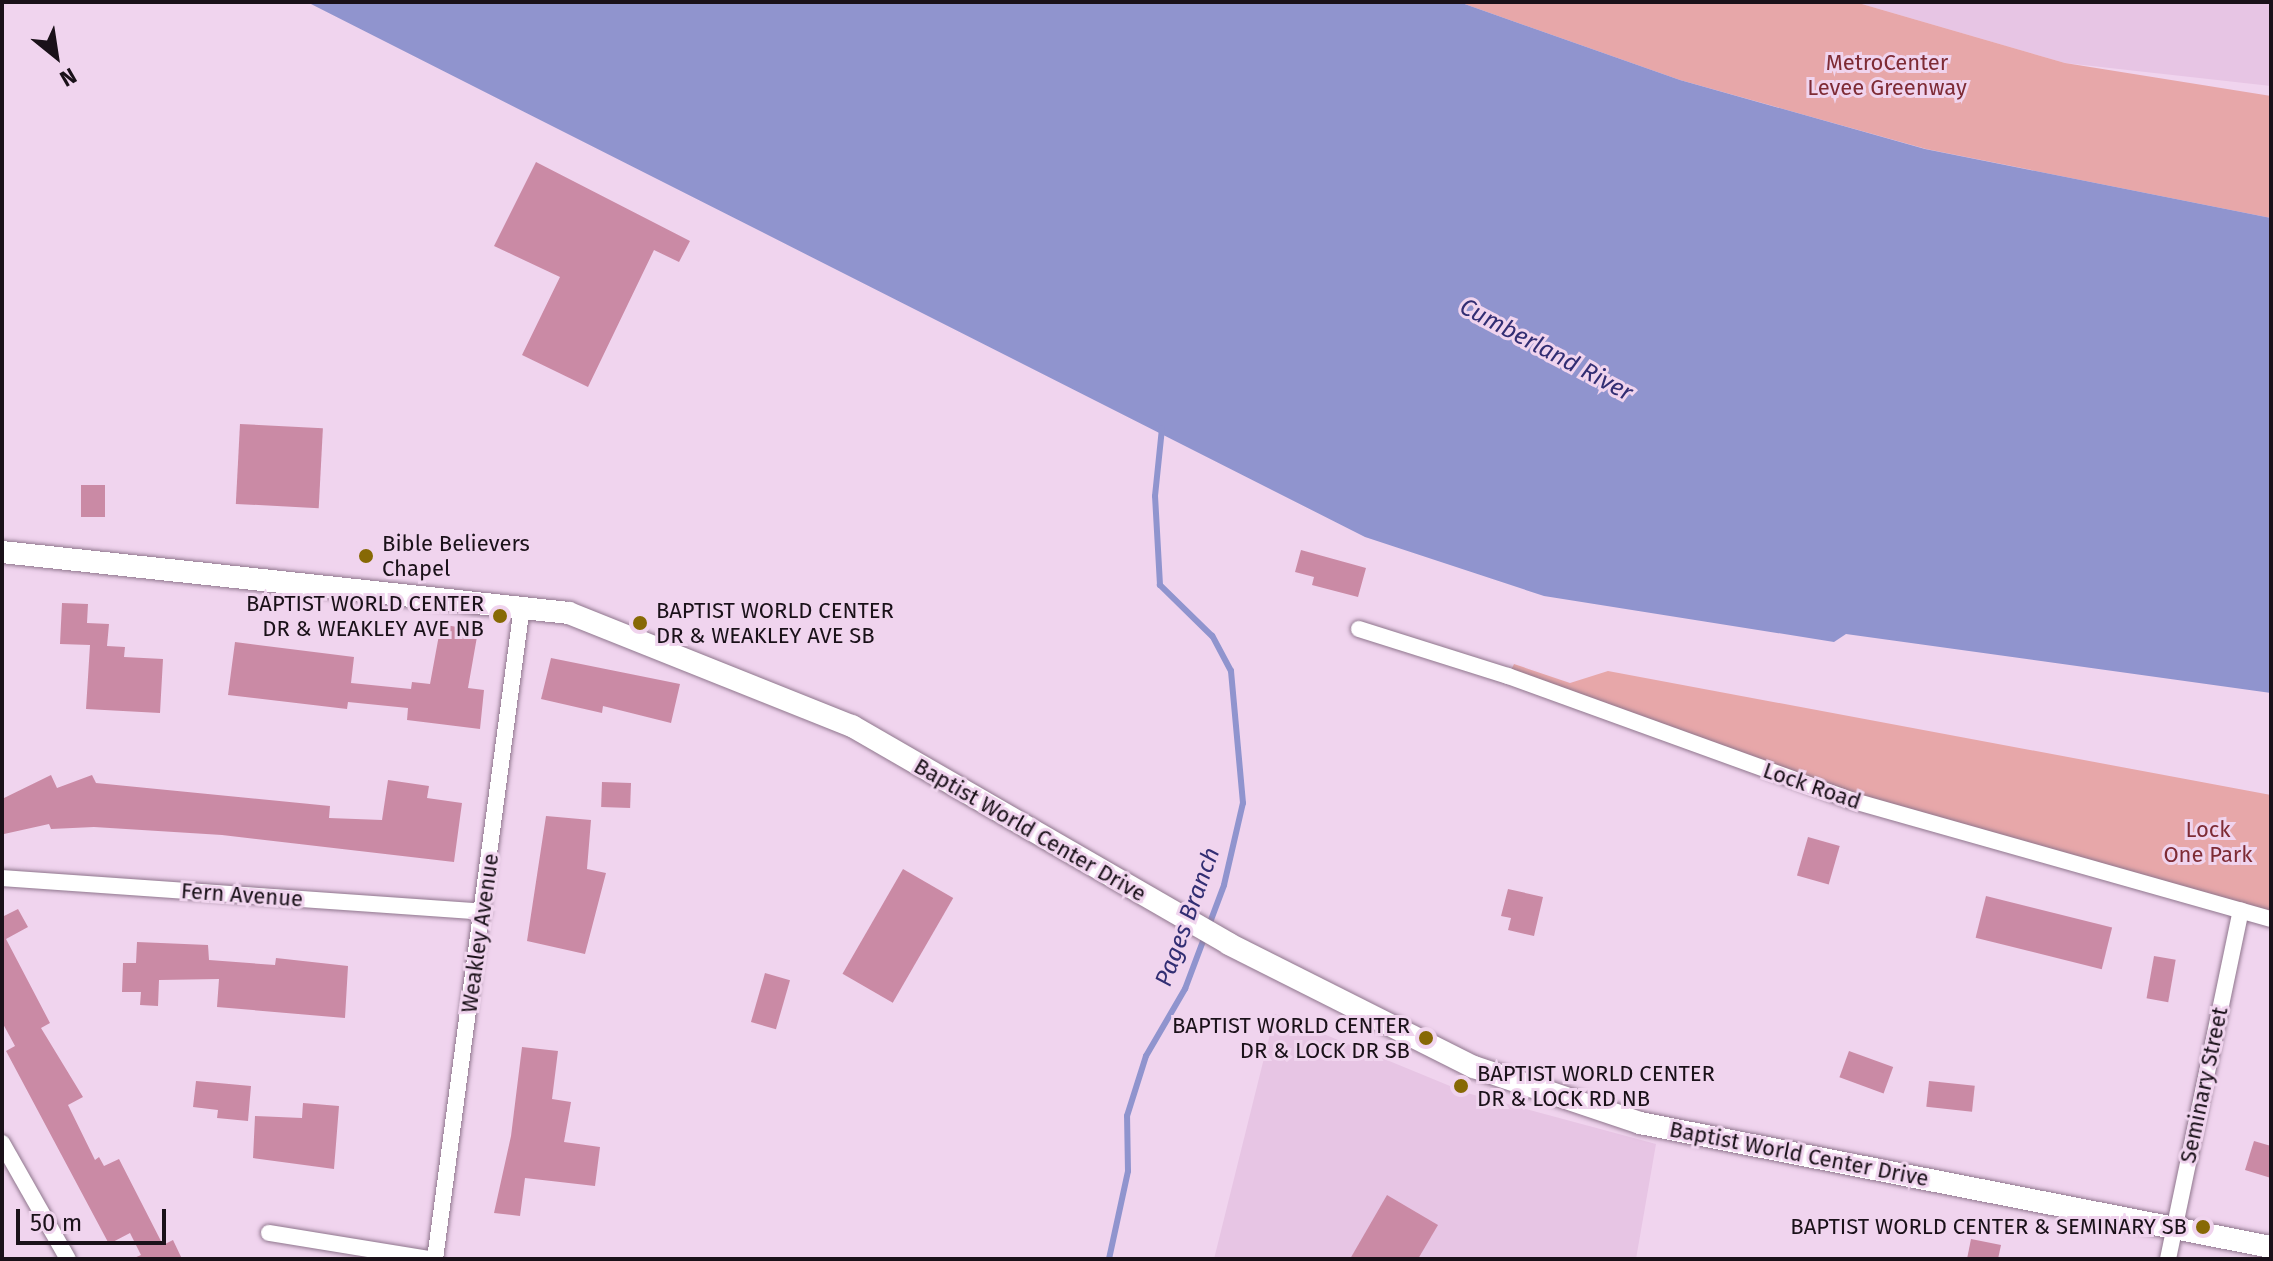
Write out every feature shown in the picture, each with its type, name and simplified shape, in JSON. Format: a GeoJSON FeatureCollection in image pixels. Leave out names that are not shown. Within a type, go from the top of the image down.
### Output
{"type":"FeatureCollection","features":[{"type":"Feature","properties":{"kind":"street","name":"Baptist World Center Drive"},"geometry":{"type":"LineString","coordinates":[[2,552],[569,613],[852,726],[1052,843],[1329,997],[1474,1067],[1640,1123],[2271,1247]]}},
{"type":"Feature","properties":{"kind":"street","name":"Weakley Avenue"},"geometry":{"type":"LineString","coordinates":[[432,1259],[483,912],[522,606]]}},
{"type":"Feature","properties":{"kind":"street","name":"Lock Road"},"geometry":{"type":"LineString","coordinates":[[1359,629],[1508,676],[1850,800],[2271,919]]}},
{"type":"Feature","properties":{"kind":"street","name":"Fern Avenue"},"geometry":{"type":"LineString","coordinates":[[2,878],[483,912]]}},
{"type":"Feature","properties":{"kind":"street","name":"Seminary Street"},"geometry":{"type":"LineString","coordinates":[[2168,1259],[2241,911]]}},
{"type":"Feature","properties":{"kind":"street"},"geometry":{"type":"LineString","coordinates":[[2,1143],[68,1259]]}},
{"type":"Feature","properties":{"kind":"street"},"geometry":{"type":"LineString","coordinates":[[269,1233],[432,1259]]}},
{"type":"Feature","properties":{"kind":"shaded area"},"geometry":{"type":"Polygon","coordinates":[[[1855,2],[2271,2],[2271,86],[2065,63],[1855,2]]]}},
{"type":"Feature","properties":{"kind":"shaded area"},"geometry":{"type":"Polygon","coordinates":[[[1275,1014],[1467,1093],[1656,1144],[1636,1259],[1214,1259],[1275,1014]]]}},
{"type":"Feature","properties":{"kind":"green space","name":"MetroCenter Levee Greenway"},"geometry":{"type":"Polygon","coordinates":[[[1459,2],[1855,2],[2065,63],[2271,96],[2271,218],[1926,149],[1680,80],[1459,2]]]}},
{"type":"Feature","properties":{"kind":"green space","name":"Lock One Park"},"geometry":{"type":"Polygon","coordinates":[[[1514,664],[1570,683],[1608,671],[2271,795],[2271,919],[1850,800],[1508,676],[1514,664]]]}},
{"type":"Feature","properties":{"kind":"water","name":"Cumberland River"},"geometry":{"type":"Polygon","coordinates":[[[307,2],[1459,2],[1680,80],[1925,149],[2271,218],[2271,693],[1846,634],[1834,642],[1544,596],[1365,537],[307,2]]]}},
{"type":"Feature","properties":{"kind":"building"},"geometry":{"type":"Polygon","coordinates":[[[536,162],[690,241],[679,262],[654,250],[588,387],[522,355],[560,277],[494,246],[536,162]]]}},
{"type":"Feature","properties":{"kind":"building"},"geometry":{"type":"Polygon","coordinates":[[[240,424],[323,428],[319,508],[236,504],[240,424]]]}},
{"type":"Feature","properties":{"kind":"building"},"geometry":{"type":"Polygon","coordinates":[[[81,485],[105,485],[105,517],[81,517],[81,485]]]}},
{"type":"Feature","properties":{"kind":"building"},"geometry":{"type":"Polygon","coordinates":[[[1301,550],[1366,568],[1358,597],[1312,585],[1314,577],[1295,572],[1301,550]]]}},
{"type":"Feature","properties":{"kind":"building"},"geometry":{"type":"Polygon","coordinates":[[[62,603],[88,604],[87,623],[109,624],[107,646],[125,647],[124,657],[163,659],[160,713],[86,709],[90,645],[60,644],[62,603]]]}},
{"type":"Feature","properties":{"kind":"building"},"geometry":{"type":"Polygon","coordinates":[[[441,624],[478,631],[468,688],[484,690],[480,729],[407,720],[408,708],[348,702],[347,709],[228,695],[235,642],[354,657],[351,683],[411,689],[412,682],[430,684],[441,624]]]}},
{"type":"Feature","properties":{"kind":"building"},"geometry":{"type":"Polygon","coordinates":[[[551,658],[680,684],[671,723],[603,706],[602,713],[541,699],[551,658]]]}},
{"type":"Feature","properties":{"kind":"building"},"geometry":{"type":"Polygon","coordinates":[[[51,775],[57,788],[92,775],[96,783],[330,806],[329,818],[382,820],[388,780],[429,786],[427,798],[462,803],[454,862],[222,835],[94,827],[51,829],[49,824],[4,834],[2,799],[51,775]]]}},
{"type":"Feature","properties":{"kind":"building"},"geometry":{"type":"Polygon","coordinates":[[[602,782],[631,783],[630,808],[601,807],[602,782]]]}},
{"type":"Feature","properties":{"kind":"building"},"geometry":{"type":"Polygon","coordinates":[[[546,816],[591,820],[587,869],[606,873],[585,954],[527,941],[546,816]]]}},
{"type":"Feature","properties":{"kind":"building"},"geometry":{"type":"Polygon","coordinates":[[[1808,837],[1840,846],[1829,885],[1797,875],[1808,837]]]}},
{"type":"Feature","properties":{"kind":"building"},"geometry":{"type":"Polygon","coordinates":[[[903,869],[953,898],[893,1003],[842,974],[903,869]]]}},
{"type":"Feature","properties":{"kind":"building"},"geometry":{"type":"Polygon","coordinates":[[[1508,889],[1543,897],[1534,936],[1508,930],[1511,918],[1501,916],[1508,889]]]}},
{"type":"Feature","properties":{"kind":"building"},"geometry":{"type":"Polygon","coordinates":[[[1986,896],[2112,927],[2102,969],[1976,938],[1986,896]]]}},
{"type":"Feature","properties":{"kind":"building"},"geometry":{"type":"Polygon","coordinates":[[[18,909],[28,927],[6,939],[50,1023],[41,1028],[83,1097],[68,1105],[95,1160],[99,1157],[104,1166],[119,1159],[163,1245],[173,1240],[182,1259],[132,1259],[141,1255],[130,1233],[109,1244],[6,1051],[15,1046],[2,1022],[2,917],[18,909]]]}},
{"type":"Feature","properties":{"kind":"building"},"geometry":{"type":"Polygon","coordinates":[[[137,942],[208,945],[209,960],[275,965],[276,958],[348,966],[345,1018],[217,1007],[219,979],[159,980],[158,1006],[140,1005],[141,992],[122,992],[123,963],[136,963],[137,942]]]}},
{"type":"Feature","properties":{"kind":"building"},"geometry":{"type":"Polygon","coordinates":[[[2154,956],[2176,960],[2168,1002],[2147,998],[2154,956]]]}},
{"type":"Feature","properties":{"kind":"building"},"geometry":{"type":"Polygon","coordinates":[[[765,973],[790,980],[776,1029],[751,1022],[765,973]]]}},
{"type":"Feature","properties":{"kind":"building"},"geometry":{"type":"Polygon","coordinates":[[[522,1047],[558,1051],[552,1099],[571,1102],[564,1142],[600,1147],[595,1186],[525,1178],[520,1216],[494,1213],[511,1136],[522,1047]]]}},
{"type":"Feature","properties":{"kind":"building"},"geometry":{"type":"Polygon","coordinates":[[[1849,1051],[1893,1067],[1884,1093],[1839,1077],[1849,1051]]]}},
{"type":"Feature","properties":{"kind":"building"},"geometry":{"type":"Polygon","coordinates":[[[196,1081],[251,1086],[248,1121],[217,1118],[218,1110],[193,1107],[196,1081]]]}},
{"type":"Feature","properties":{"kind":"building"},"geometry":{"type":"Polygon","coordinates":[[[1929,1081],[1975,1086],[1972,1112],[1926,1107],[1929,1081]]]}},
{"type":"Feature","properties":{"kind":"building"},"geometry":{"type":"Polygon","coordinates":[[[303,1103],[339,1106],[334,1169],[253,1158],[255,1116],[302,1118],[303,1103]]]}},
{"type":"Feature","properties":{"kind":"building"},"geometry":{"type":"Polygon","coordinates":[[[2254,1141],[2271,1146],[2271,1178],[2245,1170],[2254,1141]]]}},
{"type":"Feature","properties":{"kind":"building"},"geometry":{"type":"Polygon","coordinates":[[[1387,1195],[1438,1225],[1418,1259],[1350,1259],[1387,1195]]]}},
{"type":"Feature","properties":{"kind":"building"},"geometry":{"type":"Polygon","coordinates":[[[1971,1239],[2001,1245],[1998,1259],[1967,1259],[1971,1239]]]}},
{"type":"Feature","properties":{"kind":"waterway","name":"Pages Branch"},"geometry":{"type":"LineString","coordinates":[[1109,1259],[1128,1171],[1127,1116],[1146,1056],[1185,989],[1224,885],[1243,803],[1231,671],[1212,636],[1160,585],[1155,496],[1162,428]]}},
{"type":"Feature","properties":{"kind":"place","name":"Bible Believers Chapel"},"geometry":{"type":"Point","coordinates":[366,556]}},
{"type":"Feature","properties":{"kind":"place","name":"BAPTIST WORLD CENTER DR & WEAKLEY AVE NB"},"geometry":{"type":"Point","coordinates":[500,616]}},
{"type":"Feature","properties":{"kind":"place","name":"BAPTIST WORLD CENTER DR & WEAKLEY AVE SB"},"geometry":{"type":"Point","coordinates":[640,623]}},
{"type":"Feature","properties":{"kind":"place","name":"BAPTIST WORLD CENTER DR & LOCK DR SB"},"geometry":{"type":"Point","coordinates":[1426,1038]}},
{"type":"Feature","properties":{"kind":"place","name":"BAPTIST WORLD CENTER DR & LOCK RD NB"},"geometry":{"type":"Point","coordinates":[1461,1086]}},
{"type":"Feature","properties":{"kind":"place","name":"BAPTIST WORLD CENTER & SEMINARY SB"},"geometry":{"type":"Point","coordinates":[2203,1227]}}]}
